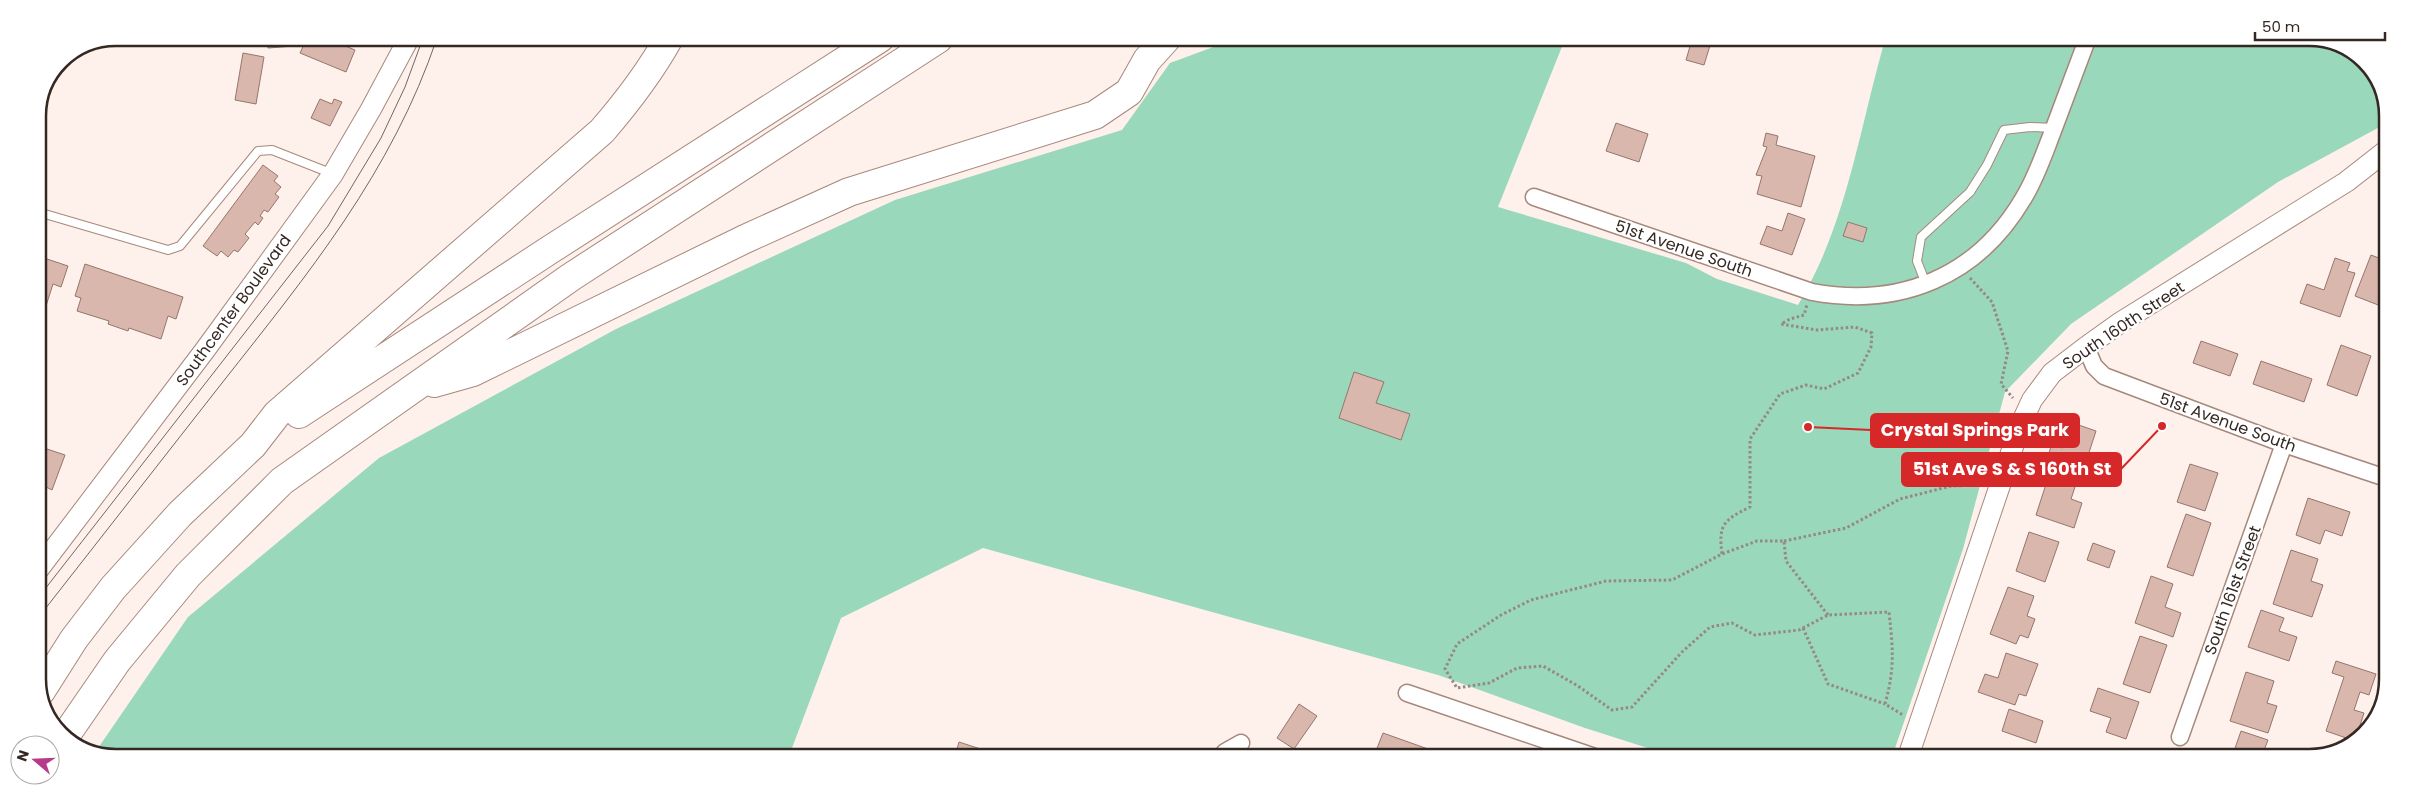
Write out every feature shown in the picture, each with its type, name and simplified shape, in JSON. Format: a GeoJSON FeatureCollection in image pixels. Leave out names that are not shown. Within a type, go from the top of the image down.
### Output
{"type":"FeatureCollection","features":[{"type":"Feature","properties":{"kind":"highway"},"geometry":{"type":"LineString","coordinates":[[46,683],[74,639],[112,588],[180,514],[252,445],[277,414],[602,130],[630,98],[652,68],[664,46]]}},
{"type":"Feature","properties":{"kind":"highway"},"geometry":{"type":"LineString","coordinates":[[548,251],[843,46]]}},
{"type":"Feature","properties":{"kind":"highway"},"geometry":{"type":"LineString","coordinates":[[252,445],[372,365],[868,46]]}},
{"type":"Feature","properties":{"kind":"highway"},"geometry":{"type":"LineString","coordinates":[[69,730],[117,662],[188,575],[282,481],[571,278],[926,46]]}},
{"type":"Feature","properties":{"kind":"highway"},"geometry":{"type":"LineString","coordinates":[[1129,92],[1139,46]]}},
{"type":"Feature","properties":{"kind":"highway"},"geometry":{"type":"LineString","coordinates":[[416,388],[473,372],[737,243],[849,192],[1094,115],[1129,92],[1147,60],[1160,46]]}},
{"type":"Feature","properties":{"kind":"street","name":"Southcenter Boulevard"},"geometry":{"type":"LineString","coordinates":[[46,559],[205,350],[332,174],[371,109],[405,46]]}},
{"type":"Feature","properties":{"kind":"street","name":"51st Avenue South"},"geometry":{"type":"LineString","coordinates":[[1534,197],[1812,292],[1835,296],[1880,296],[1926,284],[1960,266],[1982,250],[2002,229],[2019,206],[2040,164],[2086,46]]}},
{"type":"Feature","properties":{"kind":"street","name":"South 160th Street"},"geometry":{"type":"LineString","coordinates":[[1911,749],[2027,408],[2052,373],[2122,322],[2346,182],[2379,156]]}},
{"type":"Feature","properties":{"kind":"street","name":"51st Avenue South"},"geometry":{"type":"LineString","coordinates":[[2086,347],[2094,366],[2104,376],[2284,444],[2379,476]]}},
{"type":"Feature","properties":{"kind":"street","name":"South 161st Street"},"geometry":{"type":"LineString","coordinates":[[2180,737],[2284,444]]}},
{"type":"Feature","properties":{"kind":"street"},"geometry":{"type":"LineString","coordinates":[[1407,693],[1572,749]]}},
{"type":"Feature","properties":{"kind":"street"},"geometry":{"type":"LineString","coordinates":[[1230,749],[1241,743]]}},
{"type":"Feature","properties":{"kind":"lane"},"geometry":{"type":"LineString","coordinates":[[1926,284],[1917,261],[1921,237],[1970,192],[1987,165],[2004,130],[2030,127],[2054,128]]}},
{"type":"Feature","properties":{"kind":"lane"},"geometry":{"type":"LineString","coordinates":[[46,214],[168,250],[180,246],[258,151],[272,150],[332,174]]}},
{"type":"Feature","properties":{"kind":"path"},"geometry":{"type":"LineString","coordinates":[[1960,266],[1992,302],[2008,351],[2001,384],[2013,398],[2027,408]]}},
{"type":"Feature","properties":{"kind":"path"},"geometry":{"type":"LineString","coordinates":[[1722,554],[1720,533],[1731,516],[1750,506],[1750,439],[1780,394],[1806,385],[1824,389],[1858,373],[1871,347],[1872,333],[1855,327],[1817,330],[1781,324],[1804,314],[1812,292]]}},
{"type":"Feature","properties":{"kind":"path"},"geometry":{"type":"LineString","coordinates":[[1885,704],[1894,656],[1889,612],[1828,615],[1803,628],[1755,635],[1732,623],[1710,628],[1682,652],[1632,707],[1612,710],[1578,686],[1542,666],[1518,668],[1490,682],[1457,688],[1445,669],[1457,644],[1501,615],[1531,600],[1606,581],[1672,580],[1722,554],[1757,541],[1784,540],[1846,528],[1900,499],[1951,486],[1971,484],[1999,487]]}},
{"type":"Feature","properties":{"kind":"path"},"geometry":{"type":"LineString","coordinates":[[1784,540],[1786,561],[1828,615]]}},
{"type":"Feature","properties":{"kind":"path"},"geometry":{"type":"LineString","coordinates":[[1803,628],[1828,684],[1885,704],[1919,724]]}},
{"type":"Feature","properties":{"kind":"green space"},"geometry":{"type":"Polygon","coordinates":[[[1216,46],[1562,46],[1498,207],[1686,263],[1717,279],[1798,305],[1815,274],[1829,242],[1840,209],[1883,46],[2318,47],[2348,58],[2364,74],[2375,94],[2379,112],[2379,127],[2278,182],[2071,324],[2005,392],[1963,549],[1895,749],[1651,749],[1585,728],[1438,675],[983,548],[841,618],[792,749],[116,749],[99,746],[188,617],[379,458],[616,329],[895,200],[1122,130],[1170,63],[1216,46]]]}},
{"type":"Feature","properties":{"kind":"building"},"geometry":{"type":"Polygon","coordinates":[[[268,46],[294,46],[268,48],[268,46]]]}},
{"type":"Feature","properties":{"kind":"building"},"geometry":{"type":"Polygon","coordinates":[[[303,46],[345,46],[355,50],[346,72],[300,53],[303,46]]]}},
{"type":"Feature","properties":{"kind":"building"},"geometry":{"type":"Polygon","coordinates":[[[1690,46],[1710,46],[1704,65],[1686,60],[1690,46]]]}},
{"type":"Feature","properties":{"kind":"building"},"geometry":{"type":"Polygon","coordinates":[[[243,53],[264,57],[256,104],[235,100],[243,53]]]}},
{"type":"Feature","properties":{"kind":"building"},"geometry":{"type":"Polygon","coordinates":[[[320,99],[332,104],[334,99],[342,102],[330,126],[311,118],[320,99]]]}},
{"type":"Feature","properties":{"kind":"building"},"geometry":{"type":"Polygon","coordinates":[[[1616,123],[1648,134],[1639,162],[1606,151],[1616,123]]]}},
{"type":"Feature","properties":{"kind":"building"},"geometry":{"type":"Polygon","coordinates":[[[1766,133],[1778,136],[1776,145],[1815,156],[1801,207],[1757,194],[1762,176],[1756,175],[1767,147],[1763,146],[1766,133]]]}},
{"type":"Feature","properties":{"kind":"building"},"geometry":{"type":"Polygon","coordinates":[[[263,165],[278,176],[274,181],[281,187],[275,194],[279,197],[268,212],[264,210],[260,216],[263,218],[258,225],[255,222],[245,234],[249,238],[238,252],[234,250],[228,257],[221,251],[217,256],[203,246],[263,165]]]}},
{"type":"Feature","properties":{"kind":"building"},"geometry":{"type":"Polygon","coordinates":[[[1788,213],[1805,219],[1792,255],[1760,244],[1767,226],[1782,231],[1788,213]]]}},
{"type":"Feature","properties":{"kind":"building"},"geometry":{"type":"Polygon","coordinates":[[[1848,222],[1867,228],[1863,242],[1843,236],[1848,222]]]}},
{"type":"Feature","properties":{"kind":"building"},"geometry":{"type":"Polygon","coordinates":[[[2371,255],[2379,258],[2379,305],[2355,296],[2371,255]]]}},
{"type":"Feature","properties":{"kind":"building"},"geometry":{"type":"Polygon","coordinates":[[[2335,258],[2350,263],[2347,271],[2355,273],[2340,317],[2300,303],[2307,284],[2324,290],[2335,258]]]}},
{"type":"Feature","properties":{"kind":"building"},"geometry":{"type":"Polygon","coordinates":[[[46,259],[68,266],[61,287],[53,284],[46,306],[46,259]]]}},
{"type":"Feature","properties":{"kind":"building"},"geometry":{"type":"Polygon","coordinates":[[[85,264],[183,297],[176,319],[168,316],[161,339],[129,328],[128,331],[108,324],[109,321],[77,311],[81,298],[75,296],[85,264]]]}},
{"type":"Feature","properties":{"kind":"building"},"geometry":{"type":"Polygon","coordinates":[[[2201,341],[2238,354],[2230,376],[2193,363],[2201,341]]]}},
{"type":"Feature","properties":{"kind":"building"},"geometry":{"type":"Polygon","coordinates":[[[2341,345],[2371,356],[2357,396],[2327,385],[2341,345]]]}},
{"type":"Feature","properties":{"kind":"building"},"geometry":{"type":"Polygon","coordinates":[[[2261,361],[2312,379],[2304,402],[2253,384],[2261,361]]]}},
{"type":"Feature","properties":{"kind":"building"},"geometry":{"type":"Polygon","coordinates":[[[1354,372],[1384,382],[1376,403],[1410,414],[1401,440],[1339,418],[1354,372]]]}},
{"type":"Feature","properties":{"kind":"building"},"geometry":{"type":"Polygon","coordinates":[[[2070,422],[2096,431],[2081,477],[2045,464],[2052,444],[2062,448],[2070,422]]]}},
{"type":"Feature","properties":{"kind":"building"},"geometry":{"type":"Polygon","coordinates":[[[46,449],[65,455],[52,490],[46,487],[46,449]]]}},
{"type":"Feature","properties":{"kind":"building"},"geometry":{"type":"Polygon","coordinates":[[[2190,464],[2218,473],[2205,511],[2177,502],[2190,464]]]}},
{"type":"Feature","properties":{"kind":"building"},"geometry":{"type":"Polygon","coordinates":[[[2048,478],[2075,487],[2071,499],[2082,503],[2074,528],[2036,515],[2048,478]]]}},
{"type":"Feature","properties":{"kind":"building"},"geometry":{"type":"Polygon","coordinates":[[[2308,498],[2350,512],[2342,536],[2325,530],[2320,544],[2296,535],[2308,498]]]}},
{"type":"Feature","properties":{"kind":"building"},"geometry":{"type":"Polygon","coordinates":[[[2186,514],[2211,523],[2193,576],[2167,567],[2186,514]]]}},
{"type":"Feature","properties":{"kind":"building"},"geometry":{"type":"Polygon","coordinates":[[[2029,532],[2059,542],[2045,582],[2016,571],[2029,532]]]}},
{"type":"Feature","properties":{"kind":"building"},"geometry":{"type":"Polygon","coordinates":[[[2093,543],[2115,551],[2109,568],[2087,560],[2093,543]]]}},
{"type":"Feature","properties":{"kind":"building"},"geometry":{"type":"Polygon","coordinates":[[[2291,550],[2318,559],[2311,581],[2323,585],[2312,617],[2273,604],[2291,550]]]}},
{"type":"Feature","properties":{"kind":"building"},"geometry":{"type":"Polygon","coordinates":[[[2151,576],[2173,584],[2165,607],[2181,613],[2173,637],[2135,623],[2151,576]]]}},
{"type":"Feature","properties":{"kind":"building"},"geometry":{"type":"Polygon","coordinates":[[[2008,587],[2034,596],[2027,616],[2035,619],[2028,638],[2020,635],[2016,644],[1990,634],[2008,587]]]}},
{"type":"Feature","properties":{"kind":"building"},"geometry":{"type":"Polygon","coordinates":[[[2261,610],[2284,618],[2279,631],[2297,637],[2289,661],[2248,647],[2261,610]]]}},
{"type":"Feature","properties":{"kind":"building"},"geometry":{"type":"Polygon","coordinates":[[[2140,636],[2167,645],[2150,693],[2123,684],[2140,636]]]}},
{"type":"Feature","properties":{"kind":"building"},"geometry":{"type":"Polygon","coordinates":[[[2006,653],[2038,664],[2026,696],[2019,694],[2015,705],[1978,692],[1985,674],[1998,678],[2006,653]]]}},
{"type":"Feature","properties":{"kind":"building"},"geometry":{"type":"Polygon","coordinates":[[[2336,661],[2376,674],[2369,695],[2360,692],[2354,710],[2364,713],[2360,726],[2346,738],[2326,731],[2344,677],[2332,673],[2336,661]]]}},
{"type":"Feature","properties":{"kind":"building"},"geometry":{"type":"Polygon","coordinates":[[[2246,672],[2274,681],[2267,703],[2277,706],[2268,733],[2230,721],[2246,672]]]}},
{"type":"Feature","properties":{"kind":"building"},"geometry":{"type":"Polygon","coordinates":[[[2098,688],[2139,702],[2126,739],[2106,732],[2111,718],[2090,711],[2098,688]]]}},
{"type":"Feature","properties":{"kind":"building"},"geometry":{"type":"Polygon","coordinates":[[[1299,704],[1317,716],[1294,749],[1277,738],[1299,704]]]}},
{"type":"Feature","properties":{"kind":"building"},"geometry":{"type":"Polygon","coordinates":[[[2009,709],[2043,721],[2036,743],[2002,731],[2009,709]]]}},
{"type":"Feature","properties":{"kind":"building"},"geometry":{"type":"Polygon","coordinates":[[[2241,731],[2268,740],[2265,749],[2235,749],[2241,731]]]}},
{"type":"Feature","properties":{"kind":"building"},"geometry":{"type":"Polygon","coordinates":[[[1383,733],[1428,749],[1377,749],[1383,733]]]}},
{"type":"Feature","properties":{"kind":"building"},"geometry":{"type":"Polygon","coordinates":[[[959,742],[981,749],[957,749],[959,742]]]}},
{"type":"Feature","properties":{"kind":"tram line"},"geometry":{"type":"LineString","coordinates":[[46,588],[328,226],[381,138],[405,87],[420,46]]}},
{"type":"Feature","properties":{"kind":"tram line"},"geometry":{"type":"LineString","coordinates":[[46,608],[286,302],[345,220],[397,133],[434,46]]}},
{"type":"Feature","properties":{"kind":"place","name":"51st Ave S & S 160th St"},"geometry":{"type":"Point","coordinates":[2162,426]}},
{"type":"Feature","properties":{"kind":"place","name":"Crystal Springs Park"},"geometry":{"type":"Point","coordinates":[1808,427]}}]}
